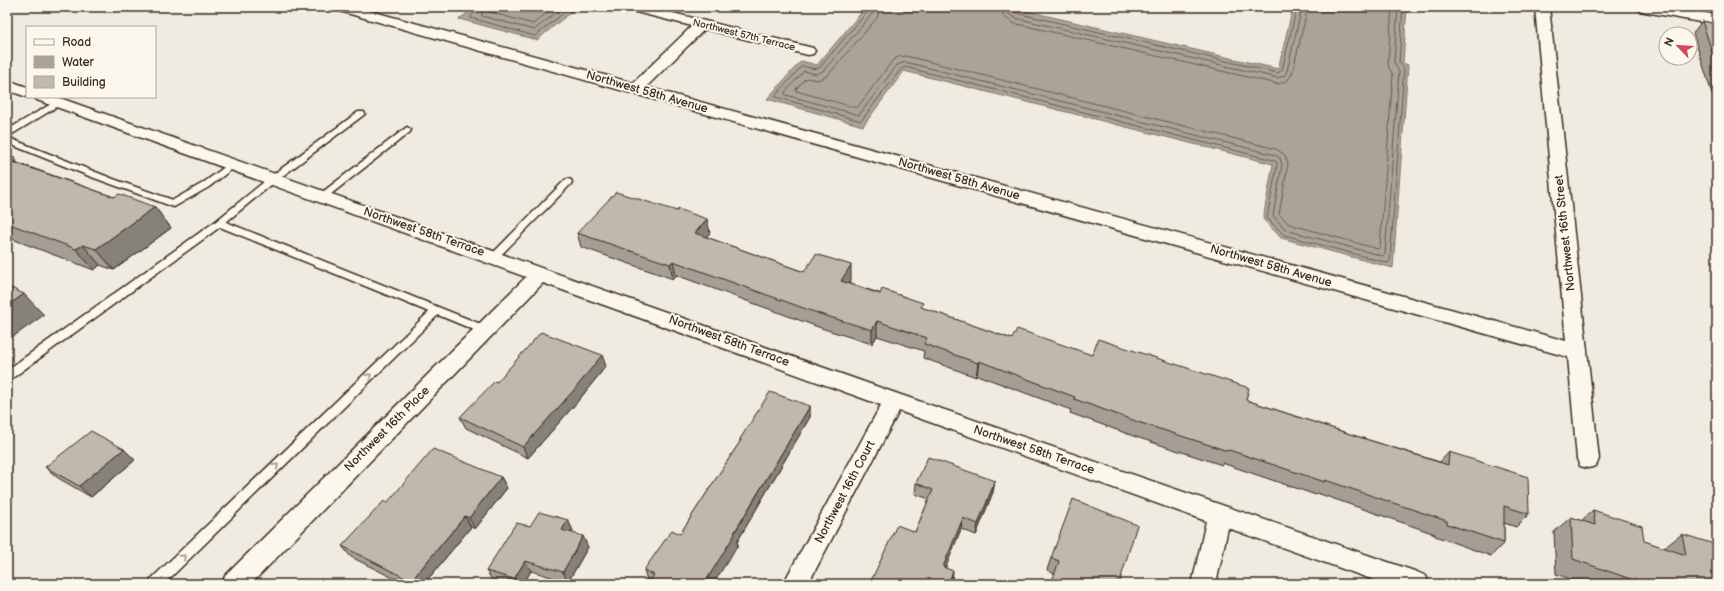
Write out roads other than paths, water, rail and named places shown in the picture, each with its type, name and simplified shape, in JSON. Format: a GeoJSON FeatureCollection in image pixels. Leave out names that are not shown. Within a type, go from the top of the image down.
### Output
{"type":"FeatureCollection","features":[{"type":"Feature","properties":{"kind":"street","name":"Northwest 58th Avenue"},"geometry":{"type":"LineString","coordinates":[[341,7],[1577,352]]}},
{"type":"Feature","properties":{"kind":"street","name":"Northwest 57th Terrace"},"geometry":{"type":"LineString","coordinates":[[633,7],[808,51]]}},
{"type":"Feature","properties":{"kind":"street","name":"Northwest 16th Street"},"geometry":{"type":"LineString","coordinates":[[1542,7],[1588,459]]}},
{"type":"Feature","properties":{"kind":"street"},"geometry":{"type":"LineString","coordinates":[[1645,7],[1717,20]]}},
{"type":"Feature","properties":{"kind":"street"},"geometry":{"type":"LineString","coordinates":[[1706,7],[1717,9]]}},
{"type":"Feature","properties":{"kind":"street"},"geometry":{"type":"LineString","coordinates":[[636,90],[701,25]]}},
{"type":"Feature","properties":{"kind":"street","name":"Northwest 58th Terrace"},"geometry":{"type":"LineString","coordinates":[[50,100],[323,196],[894,401],[1417,584]]}},
{"type":"Feature","properties":{"kind":"street","name":"Northwest 16th Place"},"geometry":{"type":"LineString","coordinates":[[234,584],[540,274]]}},
{"type":"Feature","properties":{"kind":"street","name":"Northwest 16th Court"},"geometry":{"type":"LineString","coordinates":[[795,584],[894,401]]}},
{"type":"Feature","properties":{"kind":"street"},"geometry":{"type":"LineString","coordinates":[[1204,584],[1219,514]]}},
{"type":"Feature","properties":{"kind":"lane"},"geometry":{"type":"LineString","coordinates":[[7,134],[50,100]]}},
{"type":"Feature","properties":{"kind":"lane"},"geometry":{"type":"LineString","coordinates":[[7,376],[219,223],[273,179],[361,114]]}},
{"type":"Feature","properties":{"kind":"lane"},"geometry":{"type":"LineString","coordinates":[[323,196],[406,130]]}},
{"type":"Feature","properties":{"kind":"lane"},"geometry":{"type":"LineString","coordinates":[[7,138],[11,142],[71,166],[135,191],[174,204],[206,185],[233,165]]}},
{"type":"Feature","properties":{"kind":"lane"},"geometry":{"type":"LineString","coordinates":[[494,257],[568,182]]}},
{"type":"Feature","properties":{"kind":"lane"},"geometry":{"type":"LineString","coordinates":[[219,223],[484,330]]}},
{"type":"Feature","properties":{"kind":"lane"},"geometry":{"type":"LineString","coordinates":[[155,584],[436,311]]}},
{"type":"Feature","properties":{"kind":"water"},"geometry":{"type":"Polygon","coordinates":[[[476,7],[577,7],[537,40],[459,19],[476,7]]]}},
{"type":"Feature","properties":{"kind":"water"},"geometry":{"type":"Polygon","coordinates":[[[866,7],[1009,7],[1278,69],[1293,7],[1407,7],[1403,63],[1408,65],[1393,268],[1281,238],[1263,219],[1273,164],[904,71],[863,126],[767,99],[801,61],[817,65],[866,7]]]}}]}
